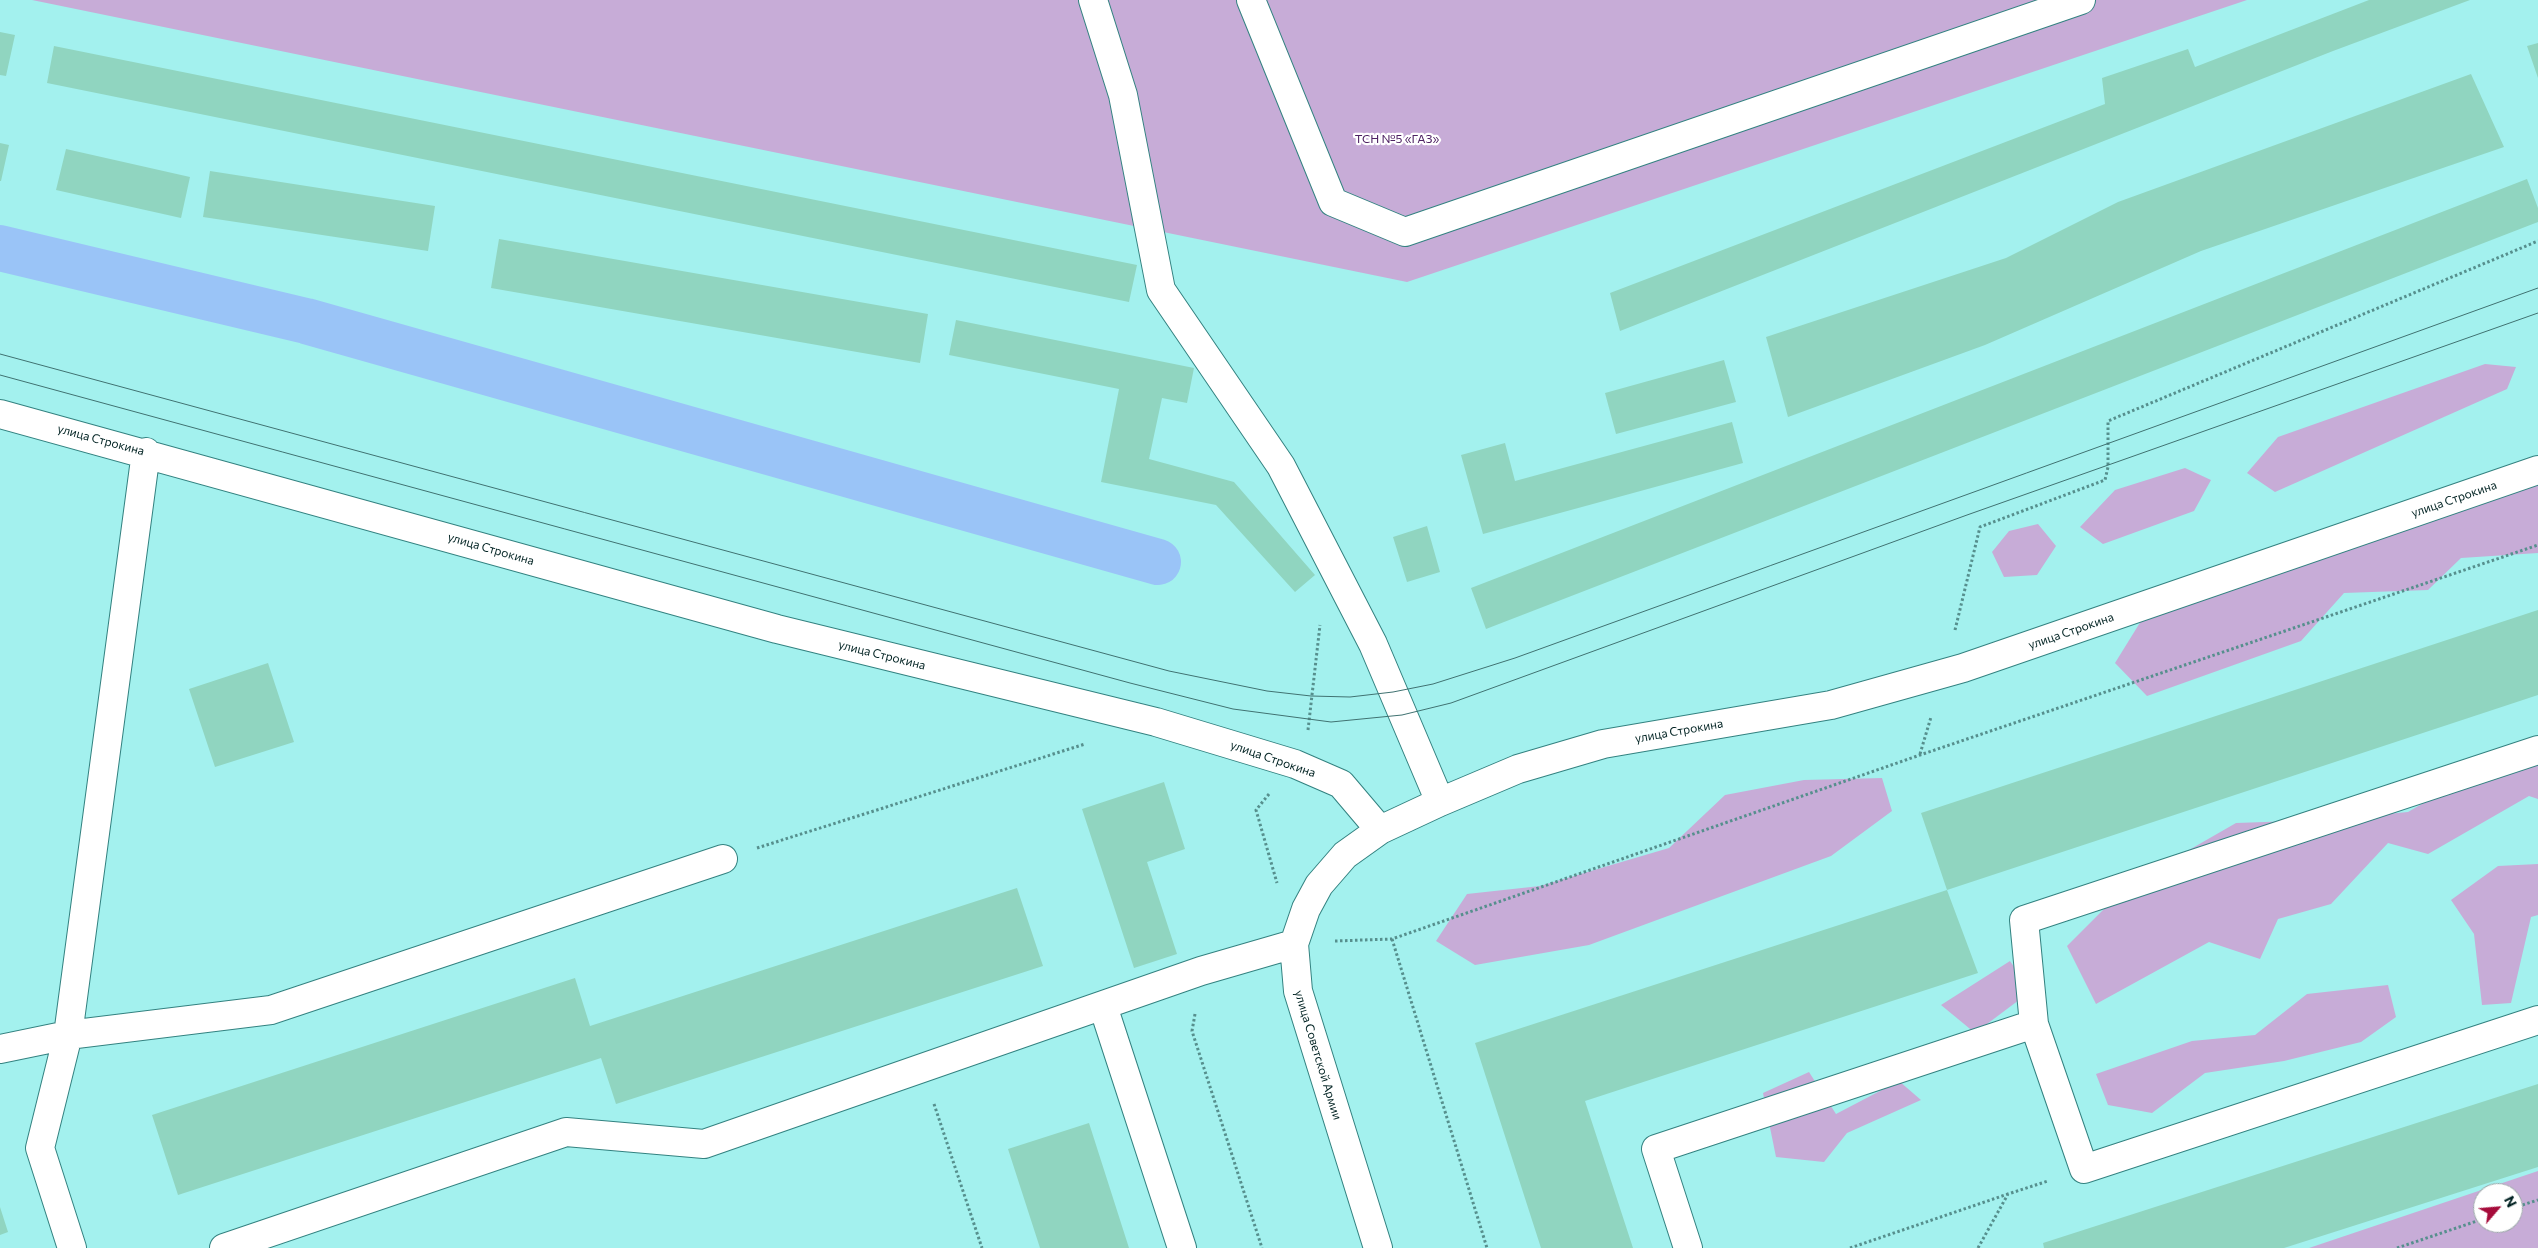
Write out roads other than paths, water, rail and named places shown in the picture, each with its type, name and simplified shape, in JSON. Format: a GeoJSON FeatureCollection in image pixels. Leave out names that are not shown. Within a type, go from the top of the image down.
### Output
{"type":"FeatureCollection","features":[{"type":"Feature","properties":{"kind":"street"},"geometry":{"type":"LineString","coordinates":[[1093,0],[1123,96],[1161,290],[1281,466],[1373,644],[1440,802]]}},
{"type":"Feature","properties":{"kind":"street"},"geometry":{"type":"LineString","coordinates":[[1251,0],[1333,202],[1405,232],[2081,0]]}},
{"type":"Feature","properties":{"kind":"street","name":"улица Строкина"},"geometry":{"type":"LineString","coordinates":[[0,414],[146,452],[776,629],[1156,722],[1276,758],[1341,784],[1380,830],[1518,769],[1603,744],[1831,705],[1963,668],[2538,470]]}},
{"type":"Feature","properties":{"kind":"street"},"geometry":{"type":"LineString","coordinates":[[72,1248],[40,1148],[68,1035],[146,452]]}},
{"type":"Feature","properties":{"kind":"street"},"geometry":{"type":"LineString","coordinates":[[2538,750],[2024,920],[2034,1024],[2084,1169],[2538,1020]]}},
{"type":"Feature","properties":{"kind":"street","name":"улица Советской Армии"},"geometry":{"type":"LineString","coordinates":[[1378,1248],[1298,990],[1294,944],[1306,909],[1319,885],[1345,855],[1380,830]]}},
{"type":"Feature","properties":{"kind":"street"},"geometry":{"type":"LineString","coordinates":[[0,1049],[68,1035],[271,1010],[723,859]]}},
{"type":"Feature","properties":{"kind":"street"},"geometry":{"type":"LineString","coordinates":[[224,1248],[566,1132],[704,1144],[1201,971],[1294,944]]}},
{"type":"Feature","properties":{"kind":"street"},"geometry":{"type":"LineString","coordinates":[[1103,1006],[1182,1248]]}},
{"type":"Feature","properties":{"kind":"street"},"geometry":{"type":"LineString","coordinates":[[1688,1248],[1656,1150],[2034,1024]]}},
{"type":"Feature","properties":{"kind":"waterway"},"geometry":{"type":"LineString","coordinates":[[0,248],[306,321],[1158,562]]}},
{"type":"Feature","properties":{"kind":"tram line"},"geometry":{"type":"LineString","coordinates":[[0,354],[1169,671],[1267,691],[1311,696],[1350,697],[1393,692],[1433,684],[1515,658],[2538,288]]}},
{"type":"Feature","properties":{"kind":"tram line"},"geometry":{"type":"LineString","coordinates":[[0,375],[1130,683],[1233,709],[1331,722],[1402,715],[1451,703],[1967,515],[2538,313]]}},
{"type":"Feature","properties":{"kind":"park label","name":"ТСН №5 «ГАЗ»"},"geometry":{"type":"Point","coordinates":[1397,139]}}]}
